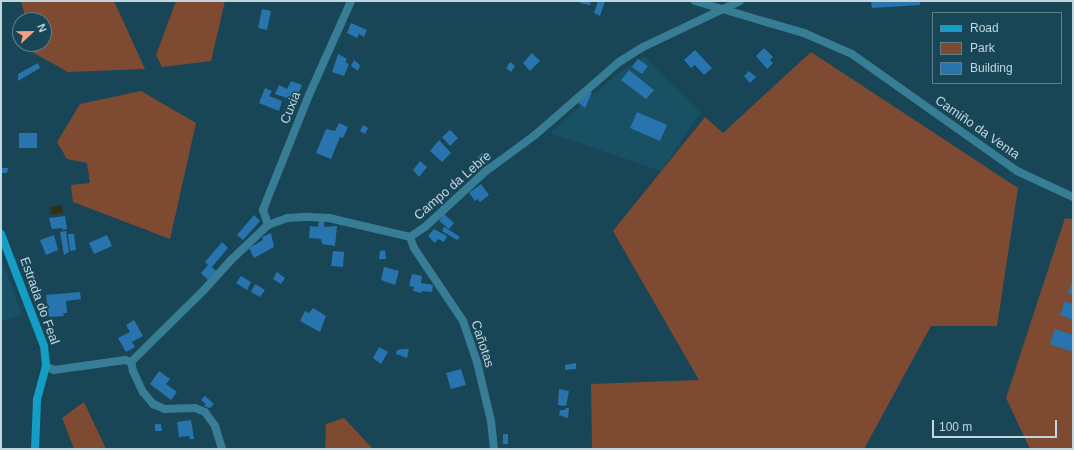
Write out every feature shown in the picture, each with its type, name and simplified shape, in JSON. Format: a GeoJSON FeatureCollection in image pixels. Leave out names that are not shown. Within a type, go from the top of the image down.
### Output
{"type":"FeatureCollection","features":[{"type":"Feature","properties":{"kind":"main road","name":"Estrada do Feal"},"geometry":{"type":"LineString","coordinates":[[1,234],[44,346],[46,366],[37,400],[35,449]]}},
{"type":"Feature","properties":{"kind":"street","name":"Cuxia"},"geometry":{"type":"LineString","coordinates":[[268,225],[264,210],[266,202],[309,95],[351,1]]}},
{"type":"Feature","properties":{"kind":"street","name":"Camiño da Venta"},"geometry":{"type":"LineString","coordinates":[[695,1],[804,33],[852,54],[1017,171],[1073,197]]}},
{"type":"Feature","properties":{"kind":"street","name":"Campo da Lebre"},"geometry":{"type":"LineString","coordinates":[[131,362],[204,290],[230,261],[268,225],[286,218],[329,218],[410,237],[425,227],[486,171],[535,135],[619,62],[643,47],[740,1]]}},
{"type":"Feature","properties":{"kind":"street","name":"Cañotas"},"geometry":{"type":"LineString","coordinates":[[410,237],[414,248],[463,321],[477,362],[491,420],[494,449]]}},
{"type":"Feature","properties":{"kind":"street"},"geometry":{"type":"LineString","coordinates":[[46,366],[54,370],[125,360],[131,362],[144,392],[153,404],[165,409],[195,408],[205,412],[215,426],[222,449]]}},
{"type":"Feature","properties":{"kind":"shaded area"},"geometry":{"type":"Polygon","coordinates":[[[644,56],[701,112],[661,171],[550,133],[616,75],[644,56]]]}},
{"type":"Feature","properties":{"kind":"shaded area"},"geometry":{"type":"Polygon","coordinates":[[[62,205],[63,213],[52,215],[50,207],[62,205]]]}},
{"type":"Feature","properties":{"kind":"shaded area"},"geometry":{"type":"Polygon","coordinates":[[[1,257],[22,315],[1,321],[1,257]]]}},
{"type":"Feature","properties":{"kind":"green space"},"geometry":{"type":"Polygon","coordinates":[[[21,1],[114,1],[145,69],[68,72],[32,52],[52,52],[52,12],[24,12],[21,1]]]}},
{"type":"Feature","properties":{"kind":"green space"},"geometry":{"type":"Polygon","coordinates":[[[176,1],[225,1],[211,61],[162,67],[156,55],[176,1]]]}},
{"type":"Feature","properties":{"kind":"green space"},"geometry":{"type":"Polygon","coordinates":[[[811,52],[1018,188],[997,326],[931,326],[864,449],[592,449],[591,384],[699,380],[613,231],[705,117],[723,133],[811,52]]]}},
{"type":"Feature","properties":{"kind":"green space"},"geometry":{"type":"Polygon","coordinates":[[[141,91],[196,123],[170,239],[73,202],[71,185],[90,183],[87,163],[67,159],[57,142],[80,104],[141,91]]]}},
{"type":"Feature","properties":{"kind":"green space"},"geometry":{"type":"Polygon","coordinates":[[[1065,218],[1073,219],[1073,449],[1030,449],[1006,398],[1065,218]]]}},
{"type":"Feature","properties":{"kind":"green space"},"geometry":{"type":"Polygon","coordinates":[[[84,402],[106,449],[74,449],[62,418],[84,402]]]}},
{"type":"Feature","properties":{"kind":"green space"},"geometry":{"type":"Polygon","coordinates":[[[344,418],[373,449],[325,449],[326,424],[344,418]]]}},
{"type":"Feature","properties":{"kind":"building"},"geometry":{"type":"Polygon","coordinates":[[[581,1],[591,1],[590,5],[580,3],[581,1]]]}},
{"type":"Feature","properties":{"kind":"building"},"geometry":{"type":"Polygon","coordinates":[[[598,1],[605,1],[600,16],[594,13],[598,1]]]}},
{"type":"Feature","properties":{"kind":"building"},"geometry":{"type":"Polygon","coordinates":[[[871,1],[920,1],[920,5],[872,8],[871,1]]]}},
{"type":"Feature","properties":{"kind":"building"},"geometry":{"type":"Polygon","coordinates":[[[262,9],[271,11],[267,30],[258,28],[262,9]]]}},
{"type":"Feature","properties":{"kind":"building"},"geometry":{"type":"Polygon","coordinates":[[[351,23],[367,30],[364,37],[359,34],[357,38],[347,33],[351,23]]]}},
{"type":"Feature","properties":{"kind":"building"},"geometry":{"type":"Polygon","coordinates":[[[764,48],[773,57],[770,60],[773,63],[767,69],[756,56],[764,48]]]}},
{"type":"Feature","properties":{"kind":"building"},"geometry":{"type":"Polygon","coordinates":[[[695,50],[712,68],[704,75],[695,65],[691,68],[684,60],[695,50]]]}},
{"type":"Feature","properties":{"kind":"building"},"geometry":{"type":"Polygon","coordinates":[[[532,53],[540,61],[530,71],[523,63],[532,53]]]}},
{"type":"Feature","properties":{"kind":"building"},"geometry":{"type":"Polygon","coordinates":[[[338,54],[347,59],[345,62],[349,64],[344,76],[332,72],[338,54]]]}},
{"type":"Feature","properties":{"kind":"building"},"geometry":{"type":"Polygon","coordinates":[[[638,59],[648,66],[642,74],[632,67],[638,59]]]}},
{"type":"Feature","properties":{"kind":"building"},"geometry":{"type":"Polygon","coordinates":[[[354,60],[360,65],[358,71],[351,66],[354,60]]]}},
{"type":"Feature","properties":{"kind":"building"},"geometry":{"type":"Polygon","coordinates":[[[510,62],[515,66],[511,72],[506,68],[510,62]]]}},
{"type":"Feature","properties":{"kind":"building"},"geometry":{"type":"Polygon","coordinates":[[[38,63],[40,68],[18,81],[18,74],[38,63]]]}},
{"type":"Feature","properties":{"kind":"building"},"geometry":{"type":"Polygon","coordinates":[[[629,70],[654,90],[646,99],[621,80],[629,70]]]}},
{"type":"Feature","properties":{"kind":"building"},"geometry":{"type":"Polygon","coordinates":[[[749,71],[756,77],[750,83],[744,76],[749,71]]]}},
{"type":"Feature","properties":{"kind":"building"},"geometry":{"type":"Polygon","coordinates":[[[291,81],[302,85],[296,101],[275,94],[279,85],[287,89],[291,81]]]}},
{"type":"Feature","properties":{"kind":"building"},"geometry":{"type":"Polygon","coordinates":[[[265,88],[272,91],[269,96],[282,101],[279,111],[259,103],[265,88]]]}},
{"type":"Feature","properties":{"kind":"building"},"geometry":{"type":"Polygon","coordinates":[[[590,91],[592,93],[585,108],[578,103],[590,91]]]}},
{"type":"Feature","properties":{"kind":"building"},"geometry":{"type":"Polygon","coordinates":[[[637,112],[667,125],[660,141],[630,128],[637,112]]]}},
{"type":"Feature","properties":{"kind":"building"},"geometry":{"type":"Polygon","coordinates":[[[339,123],[348,127],[343,138],[340,137],[331,159],[316,153],[326,129],[335,131],[339,123]]]}},
{"type":"Feature","properties":{"kind":"building"},"geometry":{"type":"Polygon","coordinates":[[[363,125],[368,128],[365,134],[360,131],[363,125]]]}},
{"type":"Feature","properties":{"kind":"building"},"geometry":{"type":"Polygon","coordinates":[[[450,130],[458,138],[450,146],[442,137],[450,130]]]}},
{"type":"Feature","properties":{"kind":"building"},"geometry":{"type":"Polygon","coordinates":[[[19,133],[37,133],[37,148],[19,148],[19,133]]]}},
{"type":"Feature","properties":{"kind":"building"},"geometry":{"type":"Polygon","coordinates":[[[439,140],[451,153],[442,162],[430,151],[439,140]]]}},
{"type":"Feature","properties":{"kind":"building"},"geometry":{"type":"Polygon","coordinates":[[[482,153],[488,160],[483,164],[477,158],[482,153]]]}},
{"type":"Feature","properties":{"kind":"building"},"geometry":{"type":"Polygon","coordinates":[[[420,161],[427,167],[419,177],[413,170],[420,161]]]}},
{"type":"Feature","properties":{"kind":"building"},"geometry":{"type":"Polygon","coordinates":[[[1,168],[8,168],[7,173],[1,173],[1,168]]]}},
{"type":"Feature","properties":{"kind":"building"},"geometry":{"type":"Polygon","coordinates":[[[481,184],[489,195],[480,202],[477,199],[475,201],[469,193],[481,184]]]}},
{"type":"Feature","properties":{"kind":"building"},"geometry":{"type":"Polygon","coordinates":[[[444,214],[454,223],[449,229],[439,221],[444,214]]]}},
{"type":"Feature","properties":{"kind":"building"},"geometry":{"type":"Polygon","coordinates":[[[254,215],[260,221],[243,240],[237,235],[254,215]]]}},
{"type":"Feature","properties":{"kind":"building"},"geometry":{"type":"Polygon","coordinates":[[[65,216],[67,229],[52,229],[49,218],[65,216]]]}},
{"type":"Feature","properties":{"kind":"building"},"geometry":{"type":"Polygon","coordinates":[[[319,219],[324,220],[324,227],[337,226],[335,246],[322,244],[321,239],[309,238],[310,226],[318,227],[319,219]]]}},
{"type":"Feature","properties":{"kind":"building"},"geometry":{"type":"Polygon","coordinates":[[[444,227],[460,237],[457,240],[442,231],[444,227]]]}},
{"type":"Feature","properties":{"kind":"building"},"geometry":{"type":"Polygon","coordinates":[[[434,229],[447,236],[444,242],[438,239],[435,243],[428,236],[434,229]]]}},
{"type":"Feature","properties":{"kind":"building"},"geometry":{"type":"Polygon","coordinates":[[[66,231],[69,252],[64,255],[60,232],[66,231]]]}},
{"type":"Feature","properties":{"kind":"building"},"geometry":{"type":"Polygon","coordinates":[[[271,233],[274,247],[254,258],[249,248],[263,240],[262,237],[271,233]]]}},
{"type":"Feature","properties":{"kind":"building"},"geometry":{"type":"Polygon","coordinates":[[[68,234],[74,234],[76,250],[70,251],[68,234]]]}},
{"type":"Feature","properties":{"kind":"building"},"geometry":{"type":"Polygon","coordinates":[[[54,235],[58,250],[46,255],[40,240],[54,235]]]}},
{"type":"Feature","properties":{"kind":"building"},"geometry":{"type":"Polygon","coordinates":[[[107,235],[112,246],[94,254],[89,243],[107,235]]]}},
{"type":"Feature","properties":{"kind":"building"},"geometry":{"type":"Polygon","coordinates":[[[222,242],[228,248],[212,267],[216,271],[208,280],[201,273],[208,265],[205,262],[222,242]]]}},
{"type":"Feature","properties":{"kind":"building"},"geometry":{"type":"Polygon","coordinates":[[[385,250],[386,259],[379,259],[380,251],[385,250]]]}},
{"type":"Feature","properties":{"kind":"building"},"geometry":{"type":"Polygon","coordinates":[[[333,251],[344,252],[343,267],[331,266],[333,251]]]}},
{"type":"Feature","properties":{"kind":"building"},"geometry":{"type":"Polygon","coordinates":[[[384,267],[399,271],[395,285],[381,280],[384,267]]]}},
{"type":"Feature","properties":{"kind":"building"},"geometry":{"type":"Polygon","coordinates":[[[277,272],[285,278],[281,284],[273,279],[277,272]]]}},
{"type":"Feature","properties":{"kind":"building"},"geometry":{"type":"Polygon","coordinates":[[[412,274],[422,276],[421,283],[433,285],[432,292],[422,291],[421,293],[413,291],[414,287],[409,286],[412,274]]]}},
{"type":"Feature","properties":{"kind":"building"},"geometry":{"type":"Polygon","coordinates":[[[241,276],[251,282],[247,290],[236,283],[241,276]]]}},
{"type":"Feature","properties":{"kind":"building"},"geometry":{"type":"Polygon","coordinates":[[[1073,279],[1073,295],[1068,293],[1073,279]]]}},
{"type":"Feature","properties":{"kind":"building"},"geometry":{"type":"Polygon","coordinates":[[[255,284],[265,290],[260,297],[251,292],[255,284]]]}},
{"type":"Feature","properties":{"kind":"building"},"geometry":{"type":"Polygon","coordinates":[[[80,292],[81,299],[66,301],[67,313],[63,313],[64,316],[49,317],[46,295],[80,292]]]}},
{"type":"Feature","properties":{"kind":"building"},"geometry":{"type":"Polygon","coordinates":[[[1065,301],[1073,304],[1073,320],[1060,315],[1065,301]]]}},
{"type":"Feature","properties":{"kind":"building"},"geometry":{"type":"Polygon","coordinates":[[[313,308],[326,316],[320,332],[300,321],[305,311],[309,313],[313,308]]]}},
{"type":"Feature","properties":{"kind":"building"},"geometry":{"type":"Polygon","coordinates":[[[134,320],[143,336],[132,342],[135,347],[126,352],[118,338],[130,332],[126,325],[134,320]]]}},
{"type":"Feature","properties":{"kind":"building"},"geometry":{"type":"Polygon","coordinates":[[[1055,329],[1073,335],[1073,352],[1050,344],[1055,329]]]}},
{"type":"Feature","properties":{"kind":"building"},"geometry":{"type":"Polygon","coordinates":[[[379,347],[388,352],[381,364],[373,358],[379,347]]]}},
{"type":"Feature","properties":{"kind":"building"},"geometry":{"type":"Polygon","coordinates":[[[409,349],[407,358],[396,354],[397,350],[409,349]]]}},
{"type":"Feature","properties":{"kind":"building"},"geometry":{"type":"Polygon","coordinates":[[[576,363],[576,369],[565,370],[565,365],[576,363]]]}},
{"type":"Feature","properties":{"kind":"building"},"geometry":{"type":"Polygon","coordinates":[[[461,369],[466,385],[451,389],[446,373],[461,369]]]}},
{"type":"Feature","properties":{"kind":"building"},"geometry":{"type":"Polygon","coordinates":[[[159,371],[170,379],[166,384],[177,392],[171,400],[150,384],[159,371]]]}},
{"type":"Feature","properties":{"kind":"building"},"geometry":{"type":"Polygon","coordinates":[[[559,389],[569,391],[566,406],[558,405],[559,389]]]}},
{"type":"Feature","properties":{"kind":"building"},"geometry":{"type":"Polygon","coordinates":[[[205,396],[214,404],[210,408],[204,406],[206,404],[201,400],[205,396]]]}},
{"type":"Feature","properties":{"kind":"building"},"geometry":{"type":"Polygon","coordinates":[[[566,408],[569,408],[568,418],[559,415],[560,410],[565,410],[566,408]]]}},
{"type":"Feature","properties":{"kind":"building"},"geometry":{"type":"Polygon","coordinates":[[[191,420],[194,439],[190,439],[189,436],[179,437],[177,422],[191,420]]]}},
{"type":"Feature","properties":{"kind":"building"},"geometry":{"type":"Polygon","coordinates":[[[155,424],[161,424],[162,431],[155,431],[155,424]]]}},
{"type":"Feature","properties":{"kind":"building"},"geometry":{"type":"Polygon","coordinates":[[[503,434],[508,434],[508,444],[503,444],[503,434]]]}}]}
